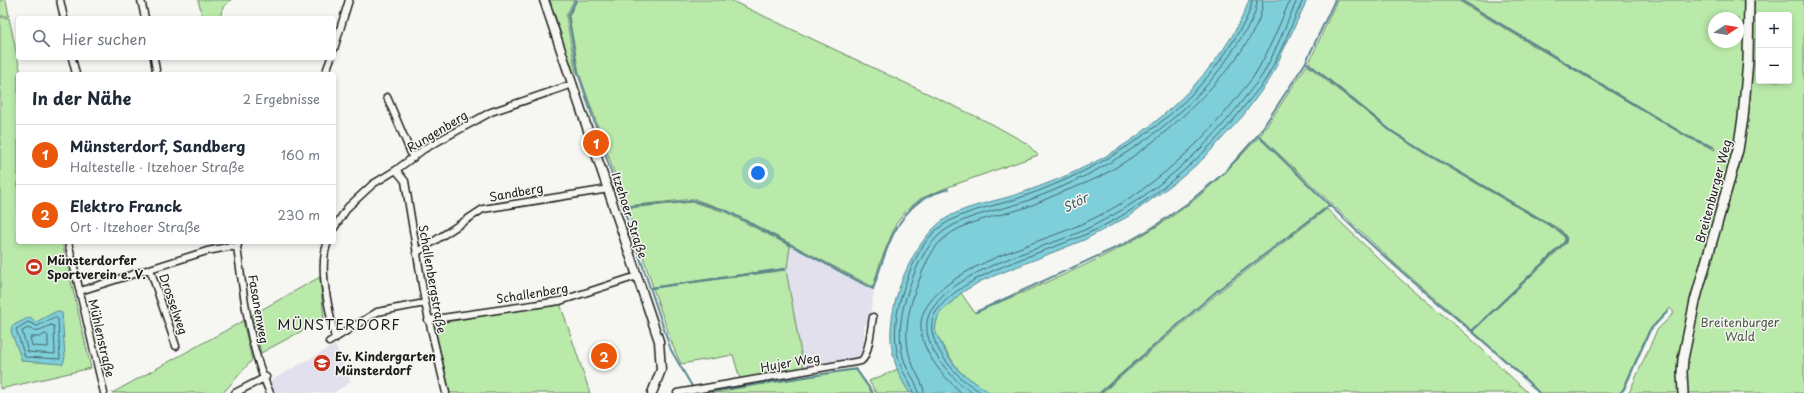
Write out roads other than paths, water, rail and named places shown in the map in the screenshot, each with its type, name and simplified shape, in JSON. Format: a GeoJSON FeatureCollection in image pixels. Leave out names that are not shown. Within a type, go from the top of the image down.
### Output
{"type":"FeatureCollection","features":[{"type":"Feature","properties":{"kind":"main road","name":"Breitenburger Weg"},"geometry":{"type":"LineString","coordinates":[[1683,389],[1683,359],[1695,301],[1738,150],[1743,118],[1748,61],[1749,0]]}},
{"type":"Feature","properties":{"kind":"street"},"geometry":{"type":"LineString","coordinates":[[60,0],[64,16]]}},
{"type":"Feature","properties":{"kind":"street"},"geometry":{"type":"LineString","coordinates":[[141,0],[145,16]]}},
{"type":"Feature","properties":{"kind":"street"},"geometry":{"type":"LineString","coordinates":[[336,42],[349,0]]}},
{"type":"Feature","properties":{"kind":"street","name":"Itzehoer Straße"},"geometry":{"type":"LineString","coordinates":[[544,0],[654,323],[662,356],[661,370],[652,393]]}},
{"type":"Feature","properties":{"kind":"street"},"geometry":{"type":"LineString","coordinates":[[72,60],[76,72]]}},
{"type":"Feature","properties":{"kind":"street"},"geometry":{"type":"LineString","coordinates":[[154,60],[155,72]]}},
{"type":"Feature","properties":{"kind":"street"},"geometry":{"type":"LineString","coordinates":[[326,72],[330,60]]}},
{"type":"Feature","properties":{"kind":"street","name":"Rungenberg"},"geometry":{"type":"LineString","coordinates":[[336,225],[348,207],[373,184],[396,170],[424,149],[491,112],[573,84]]}},
{"type":"Feature","properties":{"kind":"street"},"geometry":{"type":"LineString","coordinates":[[387,97],[413,158]]}},
{"type":"Feature","properties":{"kind":"street","name":"Schallenbergstraße"},"geometry":{"type":"LineString","coordinates":[[396,170],[405,181],[428,320],[446,393]]}},
{"type":"Feature","properties":{"kind":"street","name":"Sandberg"},"geometry":{"type":"LineString","coordinates":[[416,253],[483,209],[609,189]]}},
{"type":"Feature","properties":{"kind":"street","name":"Mühlenstraße"},"geometry":{"type":"LineString","coordinates":[[68,244],[104,393]]}},
{"type":"Feature","properties":{"kind":"street"},"geometry":{"type":"LineString","coordinates":[[327,244],[325,250],[324,267],[335,339]]}},
{"type":"Feature","properties":{"kind":"street"},"geometry":{"type":"LineString","coordinates":[[80,291],[208,250],[238,245]]}},
{"type":"Feature","properties":{"kind":"street","name":"Fasanenweg"},"geometry":{"type":"LineString","coordinates":[[238,245],[248,320],[270,393]]}},
{"type":"Feature","properties":{"kind":"street","name":"Drosselweg"},"geometry":{"type":"LineString","coordinates":[[150,269],[176,346]]}},
{"type":"Feature","properties":{"kind":"street","name":"Schallenberg"},"geometry":{"type":"LineString","coordinates":[[428,320],[571,298],[637,276]]}},
{"type":"Feature","properties":{"kind":"street"},"geometry":{"type":"LineString","coordinates":[[329,342],[377,312],[425,303]]}},
{"type":"Feature","properties":{"kind":"street","name":"Hujer Weg"},"geometry":{"type":"LineString","coordinates":[[677,393],[861,361],[864,359],[866,354],[873,317]]}},
{"type":"Feature","properties":{"kind":"street"},"geometry":{"type":"LineString","coordinates":[[235,393],[265,378]]}},
{"type":"Feature","properties":{"kind":"water","name":"Stör"},"geometry":{"type":"Polygon","coordinates":[[[1249,0],[1307,0],[1270,79],[1242,117],[1204,158],[1181,178],[1129,216],[1084,240],[981,281],[961,293],[939,314],[935,331],[946,353],[959,371],[990,393],[910,393],[899,375],[895,361],[891,340],[891,325],[898,292],[904,275],[921,244],[931,231],[942,221],[960,211],[1021,193],[1074,172],[1114,151],[1138,135],[1185,95],[1206,72],[1224,49],[1239,24],[1249,0]]]}},
{"type":"Feature","properties":{"kind":"water"},"geometry":{"type":"Polygon","coordinates":[[[57,311],[62,313],[65,357],[63,364],[22,361],[11,331],[12,326],[30,317],[36,322],[57,311]]]}},
{"type":"Feature","properties":{"kind":"waterway"},"geometry":{"type":"LineString","coordinates":[[576,0],[568,16],[578,73],[671,350],[693,388]]}},
{"type":"Feature","properties":{"kind":"waterway"},"geometry":{"type":"LineString","coordinates":[[976,312],[1124,244],[1152,228],[1188,203],[1225,172],[1258,135],[1306,62],[1335,0]]}},
{"type":"Feature","properties":{"kind":"waterway"},"geometry":{"type":"LineString","coordinates":[[1460,0],[1688,137],[1713,147]]}},
{"type":"Feature","properties":{"kind":"waterway"},"geometry":{"type":"LineString","coordinates":[[1306,62],[1391,131],[1560,231],[1566,238],[1565,242],[1472,331]]}},
{"type":"Feature","properties":{"kind":"waterway"},"geometry":{"type":"LineString","coordinates":[[1258,136],[1341,217],[1411,280],[1485,343],[1539,393]]}},
{"type":"Feature","properties":{"kind":"waterway"},"geometry":{"type":"LineString","coordinates":[[624,207],[694,201],[725,210],[873,289],[885,253],[902,219],[910,209],[923,199],[948,189]]}},
{"type":"Feature","properties":{"kind":"waterway"},"geometry":{"type":"LineString","coordinates":[[1100,393],[1218,290],[1330,205]]}},
{"type":"Feature","properties":{"kind":"waterway"},"geometry":{"type":"LineString","coordinates":[[651,288],[785,269]]}},
{"type":"Feature","properties":{"kind":"waterway"},"geometry":{"type":"LineString","coordinates":[[1620,393],[1624,389],[1650,330],[1668,311]]}},
{"type":"Feature","properties":{"kind":"waterway"},"geometry":{"type":"LineString","coordinates":[[707,392],[856,369],[873,393]]}},
{"type":"Feature","properties":{"kind":"place","name":"Münsterdorf, Sandberg"},"geometry":{"type":"Point","coordinates":[596,143]}},
{"type":"Feature","properties":{"kind":"place","name":"Münsterdorfer Sportverein e. V."},"geometry":{"type":"Point","coordinates":[34,267]}},
{"type":"Feature","properties":{"kind":"place","name":"Elektro Franck"},"geometry":{"type":"Point","coordinates":[604,356]}},
{"type":"Feature","properties":{"kind":"place","name":"Ev. Kindergarten Münsterdorf"},"geometry":{"type":"Point","coordinates":[322,363]}},
{"type":"Feature","properties":{"kind":"district","name":"MÜNSTERDORF"},"geometry":{"type":"Point","coordinates":[339,324]}},
{"type":"Feature","properties":{"kind":"park label","name":"Breitenburger Wald"},"geometry":{"type":"Point","coordinates":[1740,329]}}]}
